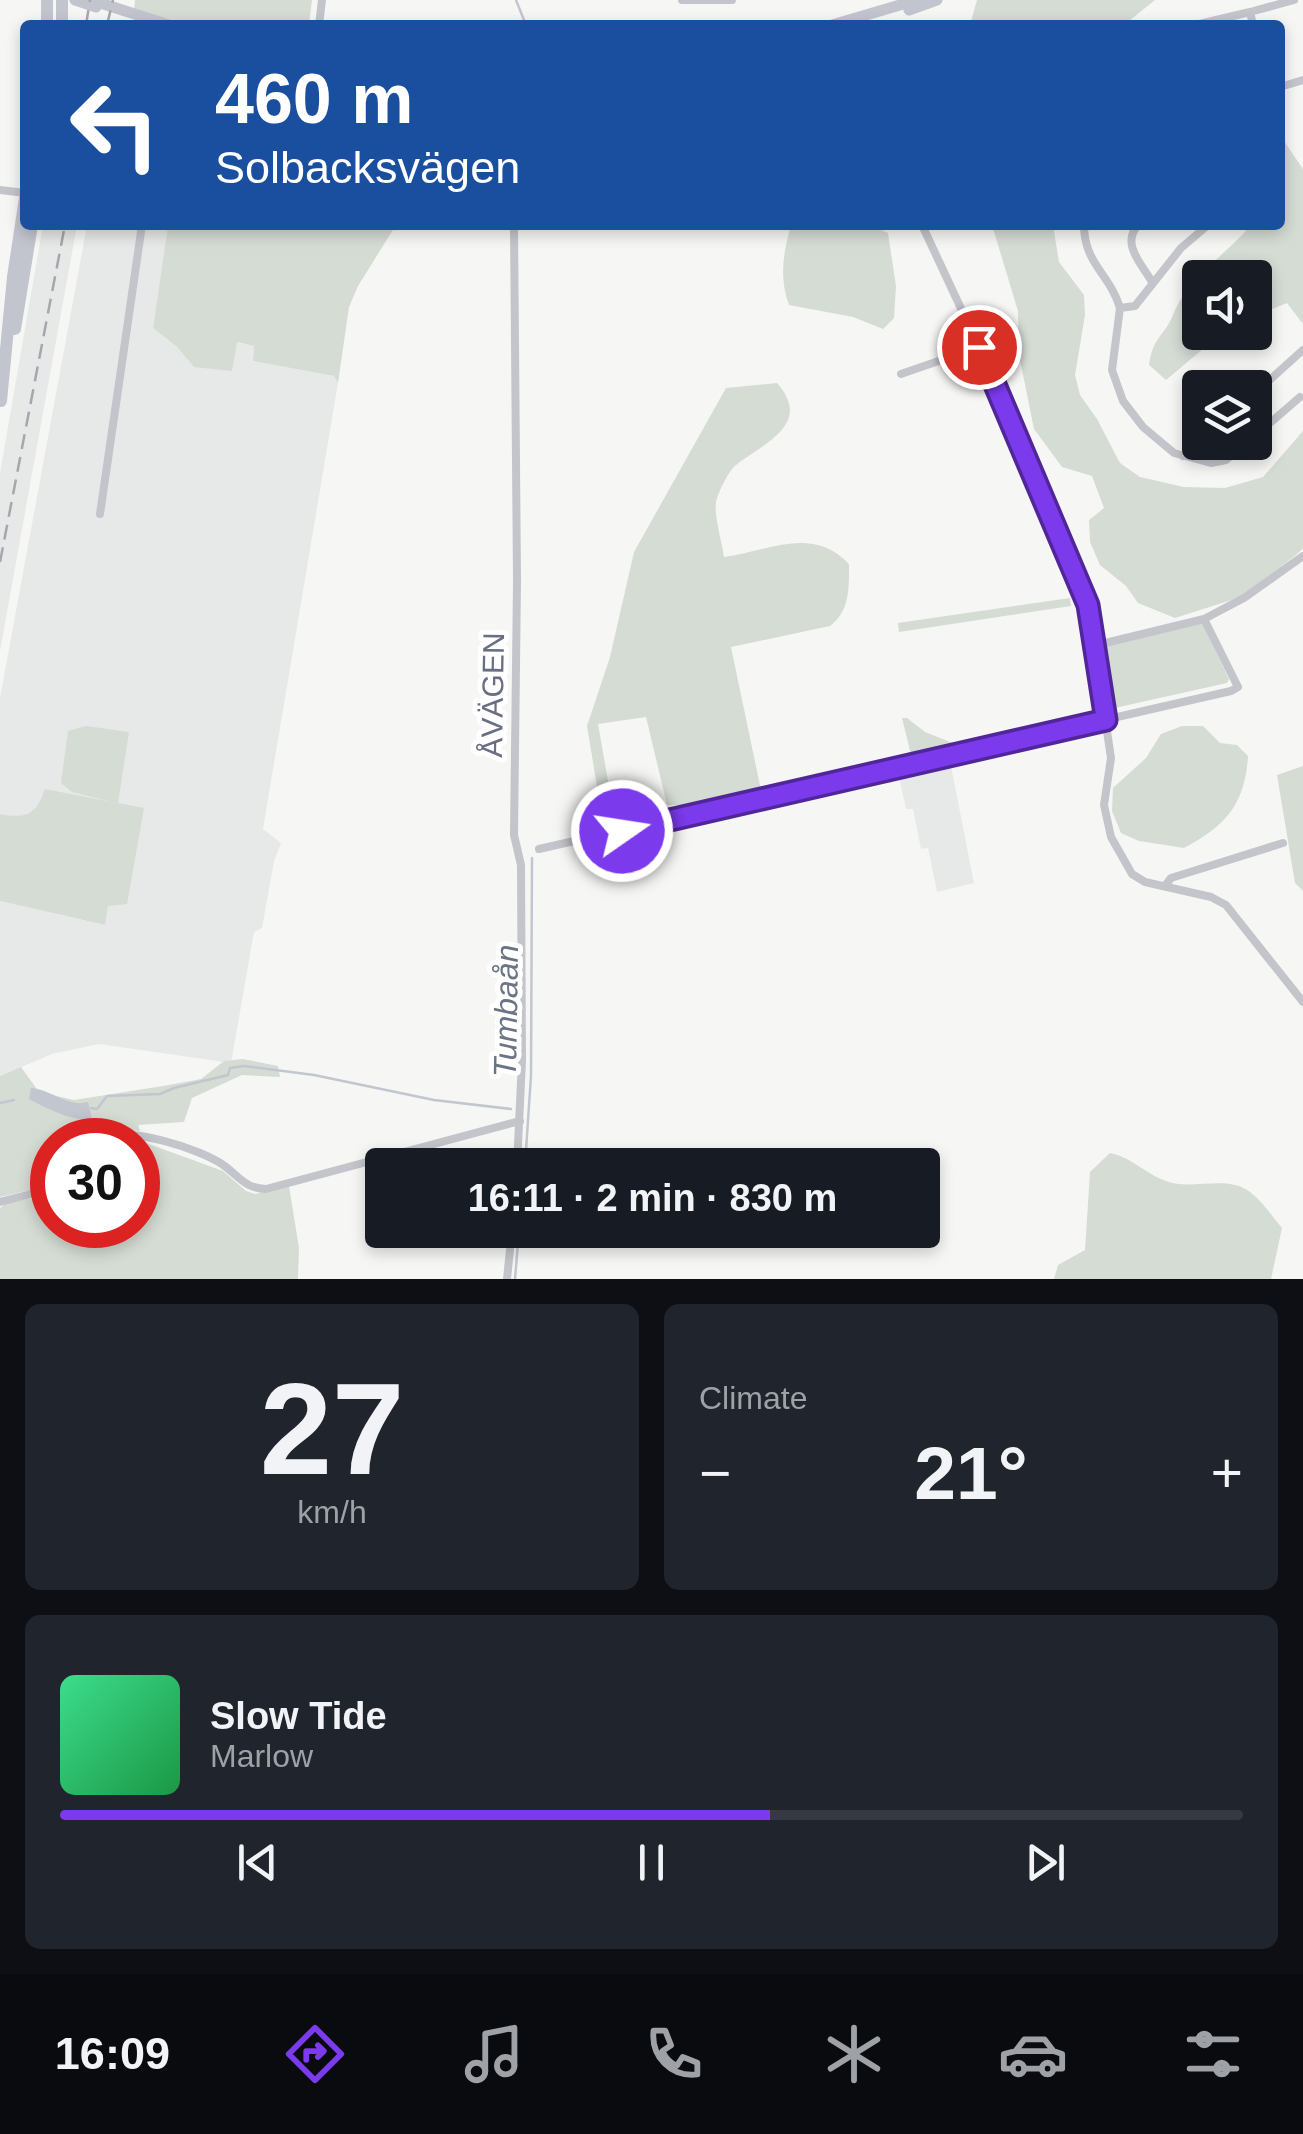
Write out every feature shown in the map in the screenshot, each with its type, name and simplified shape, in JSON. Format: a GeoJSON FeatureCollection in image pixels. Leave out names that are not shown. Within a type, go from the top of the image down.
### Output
{"type":"FeatureCollection","features":[{"type":"Feature","properties":{"kind":"main road"},"geometry":{"type":"LineString","coordinates":[[75,0],[142,20]]}},
{"type":"Feature","properties":{"kind":"main road"},"geometry":{"type":"LineString","coordinates":[[90,0],[144,20]]}},
{"type":"Feature","properties":{"kind":"main road"},"geometry":{"type":"LineString","coordinates":[[849,20],[917,0]]}},
{"type":"Feature","properties":{"kind":"main road"},"geometry":{"type":"LineString","coordinates":[[873,20],[937,0]]}},
{"type":"Feature","properties":{"kind":"main road"},"geometry":{"type":"LineString","coordinates":[[0,403],[20,230]]}},
{"type":"Feature","properties":{"kind":"main road"},"geometry":{"type":"LineString","coordinates":[[0,403],[31,230]]}},
{"type":"Feature","properties":{"kind":"street"},"geometry":{"type":"LineString","coordinates":[[682,0],[732,0]]}},
{"type":"Feature","properties":{"kind":"street"},"geometry":{"type":"LineString","coordinates":[[1216,20],[1294,0]]}},
{"type":"Feature","properties":{"kind":"street"},"geometry":{"type":"LineString","coordinates":[[1250,12],[1252,20]]}},
{"type":"Feature","properties":{"kind":"street"},"geometry":{"type":"LineString","coordinates":[[100,514],[141,230]]}},
{"type":"Feature","properties":{"kind":"street","name":"ÅVÄGEN"},"geometry":{"type":"LineString","coordinates":[[514,230],[514,835],[521,865],[518,1148]]}},
{"type":"Feature","properties":{"kind":"street"},"geometry":{"type":"LineString","coordinates":[[924,230],[979,347],[1088,605],[1112,766],[1104,806],[1106,823],[1126,868],[1145,882],[1211,897],[1226,905],[1303,1002]]}},
{"type":"Feature","properties":{"kind":"street"},"geometry":{"type":"LineString","coordinates":[[1084,230],[1084,246],[1120,308],[1112,370],[1119,393],[1143,428],[1165,448],[1182,456]]}},
{"type":"Feature","properties":{"kind":"street"},"geometry":{"type":"LineString","coordinates":[[1134,230],[1130,247],[1152,282]]}},
{"type":"Feature","properties":{"kind":"street"},"geometry":{"type":"LineString","coordinates":[[1120,308],[1135,306],[1181,248],[1202,230]]}},
{"type":"Feature","properties":{"kind":"street"},"geometry":{"type":"LineString","coordinates":[[901,374],[979,347]]}},
{"type":"Feature","properties":{"kind":"street"},"geometry":{"type":"LineString","coordinates":[[1272,377],[1303,350]]}},
{"type":"Feature","properties":{"kind":"street"},"geometry":{"type":"LineString","coordinates":[[1272,421],[1300,397]]}},
{"type":"Feature","properties":{"kind":"street"},"geometry":{"type":"LineString","coordinates":[[1093,646],[1204,619],[1244,598],[1303,556]]}},
{"type":"Feature","properties":{"kind":"street"},"geometry":{"type":"LineString","coordinates":[[539,849],[1196,701],[1238,688],[1204,619]]}},
{"type":"Feature","properties":{"kind":"street"},"geometry":{"type":"LineString","coordinates":[[1165,886],[1171,878],[1283,843]]}},
{"type":"Feature","properties":{"kind":"street"},"geometry":{"type":"LineString","coordinates":[[160,1142],[188,1149],[225,1166],[244,1184],[266,1189],[520,1121]]}},
{"type":"Feature","properties":{"kind":"street"},"geometry":{"type":"LineString","coordinates":[[0,1202],[30,1194]]}},
{"type":"Feature","properties":{"kind":"street"},"geometry":{"type":"LineString","coordinates":[[507,1279],[510,1248]]}},
{"type":"Feature","properties":{"kind":"shaded area"},"geometry":{"type":"Polygon","coordinates":[[[135,0],[312,0],[310,20],[166,20],[134,11],[135,0]]]}},
{"type":"Feature","properties":{"kind":"shaded area"},"geometry":{"type":"Polygon","coordinates":[[[977,0],[1155,0],[1130,20],[971,20],[977,0]]]}},
{"type":"Feature","properties":{"kind":"shaded area"},"geometry":{"type":"Polygon","coordinates":[[[1285,142],[1303,169],[1303,324],[1287,303],[1272,309],[1272,260],[1216,260],[1246,230],[1285,230],[1285,142]]]}},
{"type":"Feature","properties":{"kind":"shaded area"},"geometry":{"type":"Polygon","coordinates":[[[42,230],[76,230],[0,651],[0,473],[42,230]]]}},
{"type":"Feature","properties":{"kind":"shaded area"},"geometry":{"type":"Polygon","coordinates":[[[86,230],[167,230],[153,328],[194,367],[236,342],[254,346],[253,361],[334,376],[338,383],[263,829],[281,843],[262,928],[254,932],[231,1063],[99,1044],[52,1054],[0,1076],[0,901],[104,925],[108,905],[72,796],[46,789],[38,810],[23,818],[0,814],[0,698],[86,230]]]}},
{"type":"Feature","properties":{"kind":"shaded area"},"geometry":{"type":"Polygon","coordinates":[[[167,230],[393,230],[349,307],[338,383],[334,376],[253,361],[254,346],[237,342],[232,371],[194,367],[153,328],[167,230]]]}},
{"type":"Feature","properties":{"kind":"shaded area"},"geometry":{"type":"Polygon","coordinates":[[[790,230],[888,233],[896,286],[894,318],[883,329],[853,317],[789,305],[784,285],[790,230]]]}},
{"type":"Feature","properties":{"kind":"shaded area"},"geometry":{"type":"Polygon","coordinates":[[[994,230],[1054,230],[1059,262],[1084,295],[1085,315],[1075,375],[1080,395],[1120,463],[1140,477],[1184,487],[1225,488],[1263,477],[1303,431],[1303,548],[1241,597],[1175,618],[1138,603],[1126,586],[1100,565],[1090,542],[1089,520],[1104,508],[1092,476],[1062,467],[1034,429],[1019,355],[1018,311],[994,230]]]}},
{"type":"Feature","properties":{"kind":"shaded area"},"geometry":{"type":"Polygon","coordinates":[[[1182,298],[1182,350],[1202,350],[1166,380],[1149,365],[1156,342],[1182,298]]]}},
{"type":"Feature","properties":{"kind":"shaded area"},"geometry":{"type":"Polygon","coordinates":[[[777,383],[787,398],[787,423],[769,442],[732,469],[717,498],[724,557],[805,543],[835,552],[849,564],[845,606],[830,626],[731,647],[762,795],[719,805],[667,805],[646,717],[598,724],[616,826],[604,829],[587,726],[610,657],[634,552],[726,388],[777,383]]]}},
{"type":"Feature","properties":{"kind":"shaded area"},"geometry":{"type":"Polygon","coordinates":[[[1070,598],[1071,606],[899,632],[898,623],[1070,598]]]}},
{"type":"Feature","properties":{"kind":"shaded area"},"geometry":{"type":"Polygon","coordinates":[[[1202,623],[1229,679],[1227,683],[1110,709],[1099,657],[1105,647],[1202,623]]]}},
{"type":"Feature","properties":{"kind":"shaded area"},"geometry":{"type":"Polygon","coordinates":[[[902,718],[925,732],[958,745],[911,755],[902,718]]]}},
{"type":"Feature","properties":{"kind":"shaded area"},"geometry":{"type":"Polygon","coordinates":[[[86,726],[129,732],[118,803],[144,808],[127,904],[108,906],[105,925],[0,901],[0,814],[29,813],[38,805],[45,789],[112,802],[72,792],[61,783],[68,731],[86,726]]]}},
{"type":"Feature","properties":{"kind":"shaded area"},"geometry":{"type":"Polygon","coordinates":[[[1182,726],[1203,726],[1220,743],[1237,745],[1248,756],[1238,800],[1222,822],[1184,848],[1139,841],[1121,833],[1112,811],[1113,788],[1146,758],[1161,734],[1182,726]]]}},
{"type":"Feature","properties":{"kind":"shaded area"},"geometry":{"type":"Polygon","coordinates":[[[950,761],[974,883],[937,892],[928,848],[921,849],[913,809],[906,809],[898,772],[950,761]]]}},
{"type":"Feature","properties":{"kind":"shaded area"},"geometry":{"type":"Polygon","coordinates":[[[1303,766],[1303,891],[1295,883],[1277,775],[1303,766]]]}},
{"type":"Feature","properties":{"kind":"shaded area"},"geometry":{"type":"Polygon","coordinates":[[[243,1059],[278,1066],[280,1077],[242,1075],[192,1098],[184,1122],[160,1124],[160,1118],[30,1118],[30,1191],[0,1197],[0,1076],[21,1067],[39,1092],[74,1100],[201,1079],[224,1061],[243,1059]]]}},
{"type":"Feature","properties":{"kind":"shaded area"},"geometry":{"type":"Polygon","coordinates":[[[31,1088],[73,1102],[88,1102],[92,1118],[69,1117],[29,1099],[31,1088]]]}},
{"type":"Feature","properties":{"kind":"shaded area"},"geometry":{"type":"Polygon","coordinates":[[[160,1148],[223,1171],[255,1194],[289,1186],[299,1248],[298,1279],[0,1279],[0,1208],[10,1200],[30,1199],[30,1248],[160,1248],[160,1148]]]}},
{"type":"Feature","properties":{"kind":"shaded area"},"geometry":{"type":"Polygon","coordinates":[[[1110,1153],[1176,1184],[1231,1184],[1250,1192],[1282,1228],[1271,1279],[1054,1279],[1058,1265],[1085,1250],[1090,1172],[1110,1153]]]}},
{"type":"Feature","properties":{"kind":"waterway","name":"Tumbaån"},"geometry":{"type":"LineString","coordinates":[[516,0],[524,20]]}},
{"type":"Feature","properties":{"kind":"waterway","name":"Tumbaån"},"geometry":{"type":"LineString","coordinates":[[526,1148],[531,1076],[532,858]]}},
{"type":"Feature","properties":{"kind":"waterway"},"geometry":{"type":"LineString","coordinates":[[91,1108],[97,1109],[107,1096],[160,1094],[228,1075],[230,1068],[244,1066],[314,1075],[434,1100],[511,1109]]}},
{"type":"Feature","properties":{"kind":"waterway"},"geometry":{"type":"LineString","coordinates":[[0,1103],[14,1100]]}},
{"type":"Feature","properties":{"kind":"waterway","name":"Tumbaån"},"geometry":{"type":"LineString","coordinates":[[515,1279],[518,1248]]}},
{"type":"Feature","properties":{"kind":"railway"},"geometry":{"type":"LineString","coordinates":[[87,20],[90,0]]}},
{"type":"Feature","properties":{"kind":"railway"},"geometry":{"type":"LineString","coordinates":[[108,20],[113,0]]}},
{"type":"Feature","properties":{"kind":"railway"},"geometry":{"type":"LineString","coordinates":[[0,562],[64,230]]}},
{"type":"Feature","properties":{"kind":"route"},"geometry":{"type":"LineString","coordinates":[[622,831],[1106,720],[1088,605],[979,347]]}}]}
